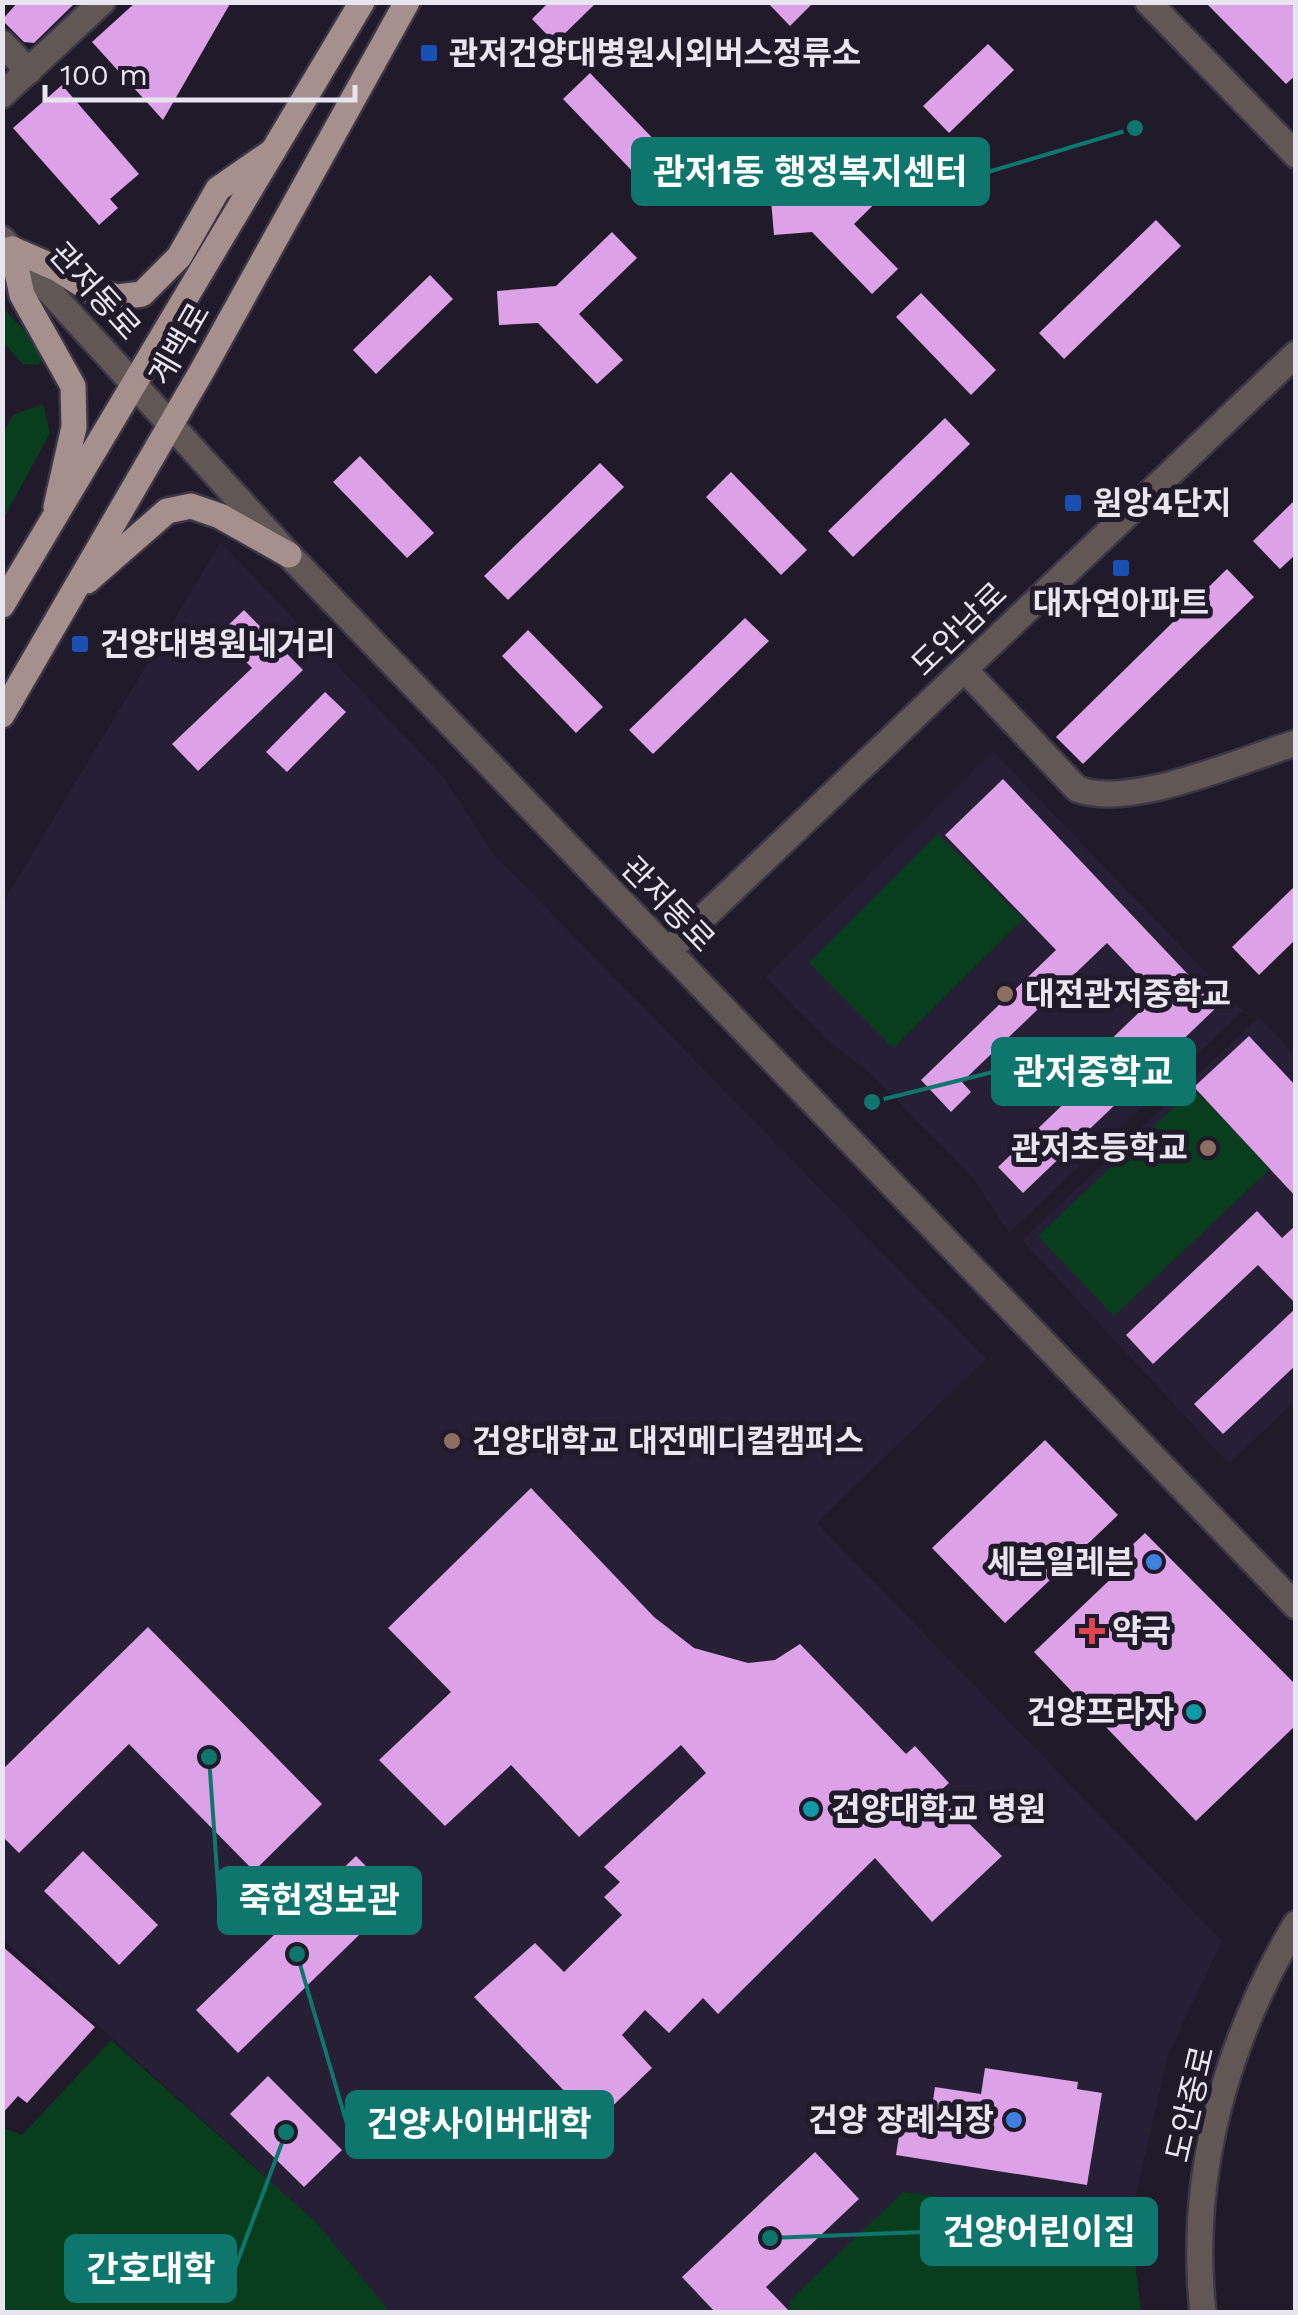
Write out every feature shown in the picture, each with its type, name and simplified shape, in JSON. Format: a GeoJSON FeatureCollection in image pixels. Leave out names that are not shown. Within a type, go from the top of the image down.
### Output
{"type":"FeatureCollection","features":[{"type":"Feature","properties":{"kind":"main road","name":"계백로"},"geometry":{"type":"LineString","coordinates":[[2,605],[362,2]]}},
{"type":"Feature","properties":{"kind":"main road","name":"계백로"},"geometry":{"type":"LineString","coordinates":[[2,715],[407,2]]}},
{"type":"Feature","properties":{"kind":"main road"},"geometry":{"type":"LineString","coordinates":[[7,244],[92,291],[118,297],[142,294],[179,256],[218,189],[279,146]]}},
{"type":"Feature","properties":{"kind":"main road"},"geometry":{"type":"LineString","coordinates":[[7,244],[22,295],[65,368],[76,406],[55,514]]}},
{"type":"Feature","properties":{"kind":"main road"},"geometry":{"type":"LineString","coordinates":[[75,590],[167,511],[191,506],[220,516],[289,555]]}},
{"type":"Feature","properties":{"kind":"street"},"geometry":{"type":"LineString","coordinates":[[2,95],[102,2]]}},
{"type":"Feature","properties":{"kind":"street"},"geometry":{"type":"LineString","coordinates":[[1148,2],[1296,155]]}},
{"type":"Feature","properties":{"kind":"street"},"geometry":{"type":"LineString","coordinates":[[2,43],[29,70]]}},
{"type":"Feature","properties":{"kind":"street","name":"관저동로"},"geometry":{"type":"LineString","coordinates":[[7,244],[289,555],[1296,1606]]}},
{"type":"Feature","properties":{"kind":"street","name":"도안남로"},"geometry":{"type":"LineString","coordinates":[[668,950],[1296,354]]}},
{"type":"Feature","properties":{"kind":"street"},"geometry":{"type":"LineString","coordinates":[[964,669],[1077,788],[1089,794],[1133,793],[1296,743]]}},
{"type":"Feature","properties":{"kind":"street","name":"도안중로"},"geometry":{"type":"LineString","coordinates":[[1203,2312],[1197,2257],[1209,2142],[1237,2043],[1268,1972],[1296,1924]]}},
{"type":"Feature","properties":{"kind":"shaded area","name":"건양대학교 대전메디컬캠퍼스"},"geometry":{"type":"Polygon","coordinates":[[[221,542],[444,778],[492,852],[986,1359],[817,1523],[1222,1941],[1168,2055],[1130,2221],[904,2192],[793,2298],[787,2312],[390,2312],[316,2222],[3,1940],[3,902],[221,542]]]}},
{"type":"Feature","properties":{"kind":"shaded area","name":"대전관저중학교"},"geometry":{"type":"Polygon","coordinates":[[[993,751],[1243,1011],[1009,1233],[973,1178],[871,1074],[827,1040],[766,977],[993,751]]]}},
{"type":"Feature","properties":{"kind":"shaded area","name":"관저초등학교"},"geometry":{"type":"Polygon","coordinates":[[[1259,1017],[1295,1055],[1295,1401],[1229,1464],[1022,1240],[1259,1017]]]}},
{"type":"Feature","properties":{"kind":"green space"},"geometry":{"type":"Polygon","coordinates":[[[2,307],[47,354],[38,365],[23,364],[3,342],[2,307]]]}},
{"type":"Feature","properties":{"kind":"green space"},"geometry":{"type":"Polygon","coordinates":[[[43,404],[50,433],[3,519],[3,433],[13,415],[43,404]]]}},
{"type":"Feature","properties":{"kind":"green space"},"geometry":{"type":"Polygon","coordinates":[[[938,834],[1023,919],[893,1048],[809,963],[938,834]]]}},
{"type":"Feature","properties":{"kind":"green space"},"geometry":{"type":"Polygon","coordinates":[[[1194,1088],[1270,1169],[1114,1316],[1038,1236],[1194,1088]]]}},
{"type":"Feature","properties":{"kind":"green space"},"geometry":{"type":"Polygon","coordinates":[[[111,2040],[316,2222],[390,2312],[3,2312],[3,2128],[22,2135],[111,2040]]]}},
{"type":"Feature","properties":{"kind":"green space"},"geometry":{"type":"Polygon","coordinates":[[[903,2192],[1130,2221],[1141,2312],[787,2312],[792,2298],[903,2192]]]}},
{"type":"Feature","properties":{"kind":"building"},"geometry":{"type":"Polygon","coordinates":[[[18,2],[76,2],[34,43],[24,42],[2,20],[18,2]]]}},
{"type":"Feature","properties":{"kind":"building"},"geometry":{"type":"Polygon","coordinates":[[[136,2],[231,2],[163,120],[92,42],[136,2]]]}},
{"type":"Feature","properties":{"kind":"building"},"geometry":{"type":"Polygon","coordinates":[[[549,2],[597,2],[555,43],[532,19],[549,2]]]}},
{"type":"Feature","properties":{"kind":"building"},"geometry":{"type":"Polygon","coordinates":[[[767,2],[814,2],[790,26],[767,2]]]}},
{"type":"Feature","properties":{"kind":"building"},"geometry":{"type":"Polygon","coordinates":[[[1205,2],[1290,2],[1296,9],[1296,75],[1286,84],[1205,2]]]}},
{"type":"Feature","properties":{"kind":"building"},"geometry":{"type":"Polygon","coordinates":[[[988,44],[1014,70],[949,133],[923,106],[988,44]]]}},
{"type":"Feature","properties":{"kind":"building"},"geometry":{"type":"Polygon","coordinates":[[[590,73],[664,150],[637,176],[563,99],[590,73]]]}},
{"type":"Feature","properties":{"kind":"building"},"geometry":{"type":"Polygon","coordinates":[[[62,85],[139,174],[110,199],[118,208],[99,225],[13,128],[62,85]]]}},
{"type":"Feature","properties":{"kind":"building"},"geometry":{"type":"Polygon","coordinates":[[[887,141],[912,167],[854,224],[898,269],[872,294],[812,232],[774,235],[771,200],[831,195],[887,141]]]}},
{"type":"Feature","properties":{"kind":"building"},"geometry":{"type":"Polygon","coordinates":[[[1156,220],[1181,246],[1064,359],[1039,333],[1156,220]]]}},
{"type":"Feature","properties":{"kind":"building"},"geometry":{"type":"Polygon","coordinates":[[[612,232],[637,258],[579,314],[623,360],[597,384],[538,323],[499,325],[497,291],[556,286],[612,232]]]}},
{"type":"Feature","properties":{"kind":"building"},"geometry":{"type":"Polygon","coordinates":[[[430,275],[453,299],[376,374],[353,350],[430,275]]]}},
{"type":"Feature","properties":{"kind":"building"},"geometry":{"type":"Polygon","coordinates":[[[921,293],[996,370],[971,395],[896,317],[921,293]]]}},
{"type":"Feature","properties":{"kind":"building"},"geometry":{"type":"Polygon","coordinates":[[[945,418],[970,444],[853,557],[828,531],[945,418]]]}},
{"type":"Feature","properties":{"kind":"building"},"geometry":{"type":"Polygon","coordinates":[[[360,456],[434,533],[407,558],[333,482],[360,456]]]}},
{"type":"Feature","properties":{"kind":"building"},"geometry":{"type":"Polygon","coordinates":[[[600,463],[624,487],[508,600],[484,576],[600,463]]]}},
{"type":"Feature","properties":{"kind":"building"},"geometry":{"type":"Polygon","coordinates":[[[731,472],[807,550],[781,575],[706,497],[731,472]]]}},
{"type":"Feature","properties":{"kind":"building"},"geometry":{"type":"Polygon","coordinates":[[[1296,499],[1296,554],[1280,569],[1253,541],[1296,499]]]}},
{"type":"Feature","properties":{"kind":"building"},"geometry":{"type":"Polygon","coordinates":[[[1227,569],[1254,597],[1083,764],[1056,737],[1227,569]]]}},
{"type":"Feature","properties":{"kind":"building"},"geometry":{"type":"Polygon","coordinates":[[[244,610],[303,670],[198,771],[172,744],[252,668],[219,634],[244,610]]]}},
{"type":"Feature","properties":{"kind":"building"},"geometry":{"type":"Polygon","coordinates":[[[745,618],[769,641],[653,754],[629,730],[745,618]]]}},
{"type":"Feature","properties":{"kind":"building"},"geometry":{"type":"Polygon","coordinates":[[[528,630],[603,707],[576,733],[502,656],[528,630]]]}},
{"type":"Feature","properties":{"kind":"building"},"geometry":{"type":"Polygon","coordinates":[[[325,692],[346,712],[287,772],[266,752],[325,692]]]}},
{"type":"Feature","properties":{"kind":"building"},"geometry":{"type":"Polygon","coordinates":[[[1003,779],[1218,1006],[1023,1193],[998,1167],[1080,1088],[1071,1078],[1157,995],[1107,943],[962,1082],[971,1092],[951,1112],[921,1080],[1056,950],[945,835],[1003,779]]]}},
{"type":"Feature","properties":{"kind":"building"},"geometry":{"type":"Polygon","coordinates":[[[1296,885],[1296,939],[1259,975],[1232,947],[1296,885]]]}},
{"type":"Feature","properties":{"kind":"building"},"geometry":{"type":"Polygon","coordinates":[[[1249,1036],[1296,1086],[1296,1197],[1194,1087],[1249,1036]]]}},
{"type":"Feature","properties":{"kind":"building"},"geometry":{"type":"Polygon","coordinates":[[[1257,1211],[1282,1238],[1296,1225],[1296,1304],[1258,1265],[1153,1364],[1126,1335],[1257,1211]]]}},
{"type":"Feature","properties":{"kind":"building"},"geometry":{"type":"Polygon","coordinates":[[[1296,1308],[1296,1365],[1223,1434],[1194,1404],[1296,1308]]]}},
{"type":"Feature","properties":{"kind":"building","name":"건양프라자"},"geometry":{"type":"Polygon","coordinates":[[[1045,1440],[1118,1515],[1005,1623],[932,1548],[1045,1440]]]}},
{"type":"Feature","properties":{"kind":"building","name":"건양대학교 병원"},"geometry":{"type":"Polygon","coordinates":[[[531,1488],[654,1617],[694,1648],[748,1663],[775,1660],[800,1644],[906,1754],[915,1746],[949,1783],[938,1793],[1002,1856],[932,1922],[875,1858],[718,2014],[703,1998],[669,2033],[645,2010],[622,2035],[652,2068],[595,2123],[474,1997],[535,1943],[564,1972],[622,1915],[604,1897],[620,1882],[604,1867],[706,1773],[681,1745],[579,1837],[511,1765],[445,1826],[379,1760],[451,1692],[388,1628],[531,1488]]]}},
{"type":"Feature","properties":{"kind":"building","name":"건양프라자"},"geometry":{"type":"Polygon","coordinates":[[[1145,1533],[1296,1685],[1296,1725],[1196,1821],[1034,1652],[1118,1572],[1111,1565],[1145,1533]]]}},
{"type":"Feature","properties":{"kind":"building"},"geometry":{"type":"Polygon","coordinates":[[[148,1627],[322,1804],[254,1871],[129,1744],[19,1853],[2,1836],[2,1770],[148,1627]]]}},
{"type":"Feature","properties":{"kind":"building"},"geometry":{"type":"Polygon","coordinates":[[[83,1851],[158,1925],[119,1965],[44,1891],[83,1851]]]}},
{"type":"Feature","properties":{"kind":"building"},"geometry":{"type":"Polygon","coordinates":[[[356,1856],[397,1898],[238,2053],[196,2010],[356,1856]]]}},
{"type":"Feature","properties":{"kind":"building"},"geometry":{"type":"Polygon","coordinates":[[[2,1946],[95,2027],[27,2103],[18,2096],[2,2114],[2,1946]]]}},
{"type":"Feature","properties":{"kind":"building","name":"건양 장례식장"},"geometry":{"type":"Polygon","coordinates":[[[985,2068],[1078,2082],[1077,2089],[1102,2093],[1087,2185],[896,2155],[900,2129],[928,2134],[935,2087],[981,2094],[985,2068]]]}},
{"type":"Feature","properties":{"kind":"building"},"geometry":{"type":"Polygon","coordinates":[[[268,2076],[342,2150],[304,2187],[230,2114],[268,2076]]]}},
{"type":"Feature","properties":{"kind":"building"},"geometry":{"type":"Polygon","coordinates":[[[815,2152],[859,2199],[766,2287],[790,2312],[715,2312],[682,2277],[815,2152]]]}},
{"type":"Feature","properties":{"kind":"place","name":"관저건양대병원시외버스정류소"},"geometry":{"type":"Point","coordinates":[429,53]}},
{"type":"Feature","properties":{"kind":"place","name":"관저1동 행정복지센터"},"geometry":{"type":"Point","coordinates":[1135,128]}},
{"type":"Feature","properties":{"kind":"place","name":"원앙4단지"},"geometry":{"type":"Point","coordinates":[1073,503]}},
{"type":"Feature","properties":{"kind":"place","name":"대자연아파트"},"geometry":{"type":"Point","coordinates":[1121,568]}},
{"type":"Feature","properties":{"kind":"place","name":"건양대병원네거리"},"geometry":{"type":"Point","coordinates":[80,644]}},
{"type":"Feature","properties":{"kind":"place","name":"대전관저중학교"},"geometry":{"type":"Point","coordinates":[1005,994]}},
{"type":"Feature","properties":{"kind":"place","name":"관저중학교"},"geometry":{"type":"Point","coordinates":[872,1102]}},
{"type":"Feature","properties":{"kind":"place","name":"관저초등학교"},"geometry":{"type":"Point","coordinates":[1208,1148]}},
{"type":"Feature","properties":{"kind":"place","name":"건양대학교 대전메디컬캠퍼스"},"geometry":{"type":"Point","coordinates":[452,1441]}},
{"type":"Feature","properties":{"kind":"place","name":"세븐일레븐"},"geometry":{"type":"Point","coordinates":[1154,1562]}},
{"type":"Feature","properties":{"kind":"place","name":"약국"},"geometry":{"type":"Point","coordinates":[1092,1631]}},
{"type":"Feature","properties":{"kind":"place","name":"건양프라자"},"geometry":{"type":"Point","coordinates":[1194,1712]}},
{"type":"Feature","properties":{"kind":"place","name":"죽헌정보관"},"geometry":{"type":"Point","coordinates":[209,1757]}},
{"type":"Feature","properties":{"kind":"place","name":"건양대학교 병원"},"geometry":{"type":"Point","coordinates":[811,1809]}},
{"type":"Feature","properties":{"kind":"place","name":"건양사이버대학"},"geometry":{"type":"Point","coordinates":[297,1954]}},
{"type":"Feature","properties":{"kind":"place","name":"건양 장례식장"},"geometry":{"type":"Point","coordinates":[1014,2120]}},
{"type":"Feature","properties":{"kind":"place","name":"간호대학"},"geometry":{"type":"Point","coordinates":[286,2132]}},
{"type":"Feature","properties":{"kind":"place","name":"건양어린이집"},"geometry":{"type":"Point","coordinates":[770,2238]}}]}
